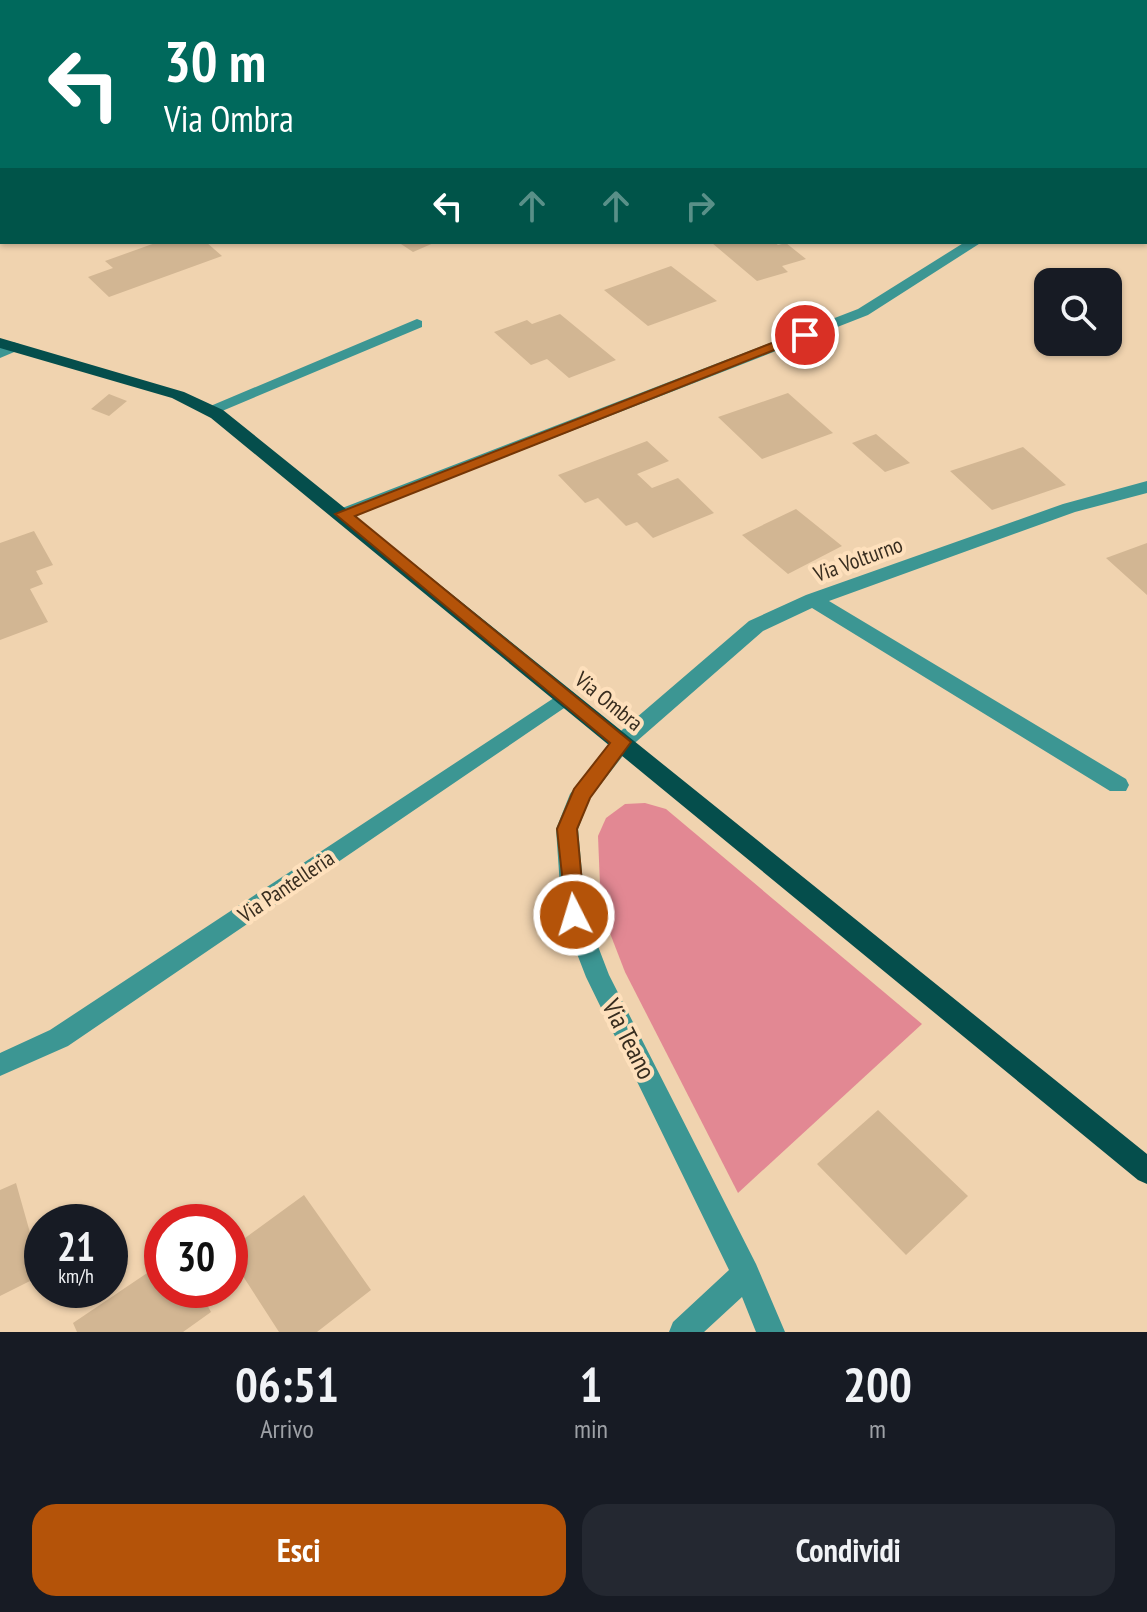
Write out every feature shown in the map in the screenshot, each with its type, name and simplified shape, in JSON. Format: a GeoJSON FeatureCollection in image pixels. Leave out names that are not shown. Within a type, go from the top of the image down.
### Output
{"type":"FeatureCollection","features":[{"type":"Feature","properties":{"kind":"main road","name":"Via Ombra"},"geometry":{"type":"LineString","coordinates":[[4,348],[178,395],[209,410],[343,514],[1147,1171]]}},
{"type":"Feature","properties":{"kind":"street"},"geometry":{"type":"LineString","coordinates":[[343,514],[863,312],[972,244]]}},
{"type":"Feature","properties":{"kind":"street"},"geometry":{"type":"LineString","coordinates":[[209,410],[417,324]]}},
{"type":"Feature","properties":{"kind":"street","name":"Via Volturno"},"geometry":{"type":"LineString","coordinates":[[622,742],[756,626],[813,600],[1069,508],[1147,487]]}},
{"type":"Feature","properties":{"kind":"street"},"geometry":{"type":"LineString","coordinates":[[813,600],[1118,785]]}},
{"type":"Feature","properties":{"kind":"street","name":"Via Pantelleria"},"geometry":{"type":"LineString","coordinates":[[0,1065],[59,1038],[566,697]]}},
{"type":"Feature","properties":{"kind":"street","name":"Via Teano"},"geometry":{"type":"LineString","coordinates":[[622,742],[581,794],[567,829],[574,915],[598,977],[746,1274],[771,1332]]}},
{"type":"Feature","properties":{"kind":"street"},"geometry":{"type":"LineString","coordinates":[[683,1332],[746,1274]]}},
{"type":"Feature","properties":{"kind":"shaded area"},"geometry":{"type":"Polygon","coordinates":[[[645,803],[666,809],[922,1024],[738,1193],[625,972],[601,910],[598,836],[606,818],[625,804],[645,803]]]}},
{"type":"Feature","properties":{"kind":"building"},"geometry":{"type":"Polygon","coordinates":[[[152,244],[208,244],[222,256],[109,297],[88,277],[113,268],[105,261],[152,244]]]}},
{"type":"Feature","properties":{"kind":"building"},"geometry":{"type":"Polygon","coordinates":[[[401,244],[431,244],[413,252],[401,244]]]}},
{"type":"Feature","properties":{"kind":"building"},"geometry":{"type":"Polygon","coordinates":[[[713,244],[787,244],[806,259],[782,266],[788,272],[757,281],[713,244]]]}},
{"type":"Feature","properties":{"kind":"building"},"geometry":{"type":"Polygon","coordinates":[[[671,266],[717,301],[648,326],[604,290],[671,266]]]}},
{"type":"Feature","properties":{"kind":"building"},"geometry":{"type":"Polygon","coordinates":[[[560,314],[616,360],[569,378],[547,359],[531,365],[494,332],[527,320],[532,324],[560,314]]]}},
{"type":"Feature","properties":{"kind":"building"},"geometry":{"type":"Polygon","coordinates":[[[788,393],[833,433],[762,459],[718,417],[788,393]]]}},
{"type":"Feature","properties":{"kind":"building"},"geometry":{"type":"Polygon","coordinates":[[[109,394],[127,401],[109,416],[91,409],[109,394]]]}},
{"type":"Feature","properties":{"kind":"building"},"geometry":{"type":"Polygon","coordinates":[[[876,434],[910,463],[885,472],[852,443],[876,434]]]}},
{"type":"Feature","properties":{"kind":"building"},"geometry":{"type":"Polygon","coordinates":[[[647,441],[669,461],[637,474],[652,488],[678,478],[714,513],[653,538],[637,522],[626,526],[598,498],[585,503],[558,475],[647,441]]]}},
{"type":"Feature","properties":{"kind":"building"},"geometry":{"type":"Polygon","coordinates":[[[1023,447],[1066,485],[992,510],[950,471],[1023,447]]]}},
{"type":"Feature","properties":{"kind":"building"},"geometry":{"type":"Polygon","coordinates":[[[796,509],[842,546],[788,574],[742,535],[796,509]]]}},
{"type":"Feature","properties":{"kind":"building"},"geometry":{"type":"Polygon","coordinates":[[[34,531],[53,565],[36,571],[43,584],[30,589],[48,622],[0,640],[0,543],[34,531]]]}},
{"type":"Feature","properties":{"kind":"building"},"geometry":{"type":"Polygon","coordinates":[[[1147,543],[1147,595],[1106,558],[1147,543]]]}},
{"type":"Feature","properties":{"kind":"building"},"geometry":{"type":"Polygon","coordinates":[[[878,1110],[968,1196],[906,1255],[817,1164],[878,1110]]]}},
{"type":"Feature","properties":{"kind":"building"},"geometry":{"type":"Polygon","coordinates":[[[16,1183],[24,1211],[24,1284],[0,1296],[0,1190],[16,1183]]]}},
{"type":"Feature","properties":{"kind":"building"},"geometry":{"type":"Polygon","coordinates":[[[304,1195],[371,1290],[317,1332],[279,1332],[248,1284],[248,1236],[304,1195]]]}},
{"type":"Feature","properties":{"kind":"building"},"geometry":{"type":"Polygon","coordinates":[[[144,1275],[144,1308],[209,1308],[211,1312],[183,1332],[77,1332],[73,1323],[95,1308],[128,1308],[128,1286],[144,1275]]]}},
{"type":"Feature","properties":{"kind":"route"},"geometry":{"type":"LineString","coordinates":[[574,915],[567,829],[581,794],[622,742],[343,514],[805,335]]}}]}
